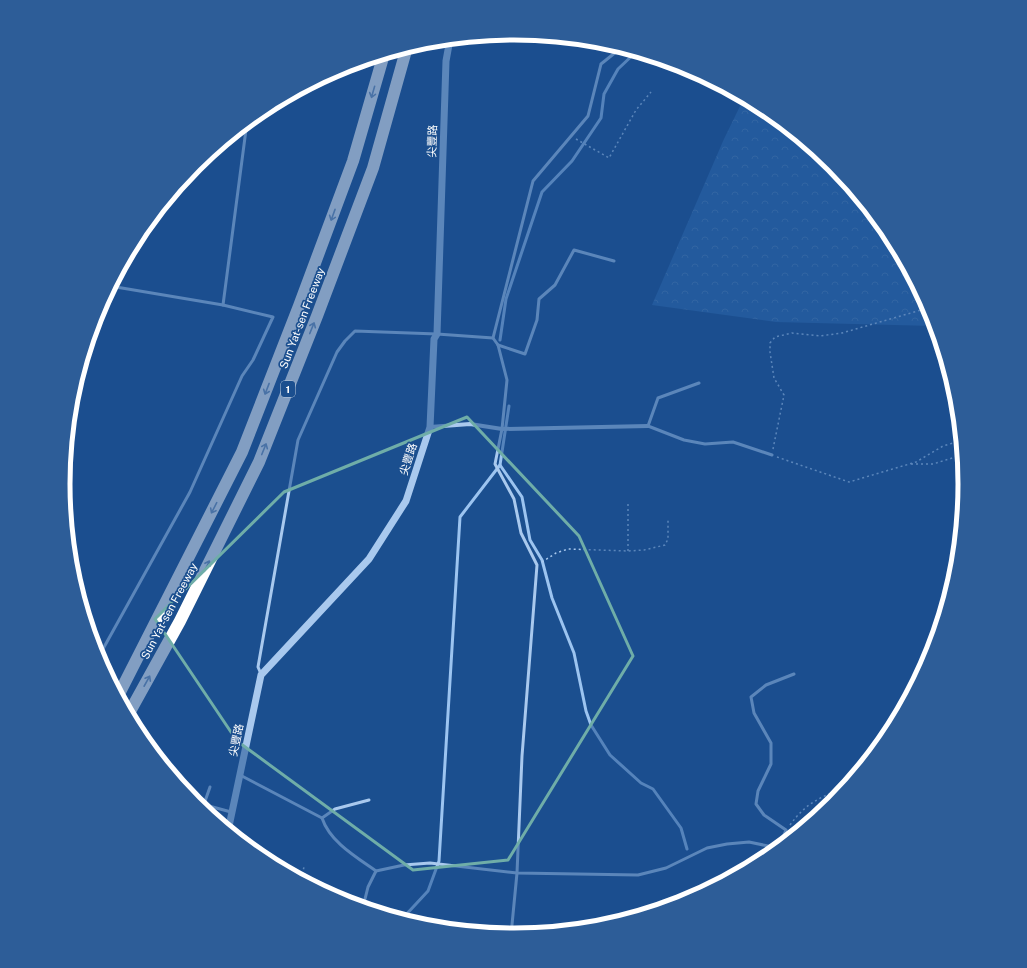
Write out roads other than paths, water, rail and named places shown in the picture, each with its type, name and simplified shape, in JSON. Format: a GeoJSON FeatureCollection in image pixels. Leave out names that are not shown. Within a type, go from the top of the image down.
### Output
{"type":"FeatureCollection","features":[{"type":"Feature","properties":{"kind":"highway","name":"Sun Yat-sen Freeway"},"geometry":{"type":"LineString","coordinates":[[131,709],[180,621],[258,462],[317,316],[373,168],[405,54]]}},
{"type":"Feature","properties":{"kind":"highway","name":"Sun Yat-sen Freeway"},"geometry":{"type":"LineString","coordinates":[[121,691],[242,452],[354,161],[382,60]]}},
{"type":"Feature","properties":{"kind":"street","name":"尖豐路"},"geometry":{"type":"LineString","coordinates":[[229,825],[261,675],[368,559],[406,501],[430,427],[434,339],[437,334],[446,61],[449,45]]}},
{"type":"Feature","properties":{"kind":"street"},"geometry":{"type":"LineString","coordinates":[[430,427],[470,424],[504,428],[648,426]]}},
{"type":"Feature","properties":{"kind":"lane"},"geometry":{"type":"LineString","coordinates":[[492,338],[534,181],[588,116],[601,64],[616,52]]}},
{"type":"Feature","properties":{"kind":"lane"},"geometry":{"type":"LineString","coordinates":[[223,305],[246,130]]}},
{"type":"Feature","properties":{"kind":"lane"},"geometry":{"type":"LineString","coordinates":[[498,345],[525,354],[537,320],[539,299],[555,285],[574,250],[614,261]]}},
{"type":"Feature","properties":{"kind":"lane"},"geometry":{"type":"LineString","coordinates":[[102,651],[190,492],[242,376],[253,360],[273,317],[223,305],[116,287]]}},
{"type":"Feature","properties":{"kind":"lane"},"geometry":{"type":"LineString","coordinates":[[261,675],[258,667],[298,440],[337,352],[355,331],[492,338],[498,345],[507,380],[504,428],[495,464],[514,499],[521,533],[537,565],[522,756],[517,873],[512,928]]}},
{"type":"Feature","properties":{"kind":"lane"},"geometry":{"type":"LineString","coordinates":[[699,382],[658,398],[648,426],[684,440],[706,444],[732,442],[772,455]]}},
{"type":"Feature","properties":{"kind":"lane"},"geometry":{"type":"LineString","coordinates":[[783,837],[786,830],[764,815],[756,804],[758,791],[771,764],[771,743],[754,713],[750,697],[766,685],[794,674]]}},
{"type":"Feature","properties":{"kind":"lane"},"geometry":{"type":"LineString","coordinates":[[240,775],[322,818],[325,828],[349,852],[376,871],[404,865],[430,863],[517,873],[638,874],[666,868],[707,848],[749,842],[770,846]]}},
{"type":"Feature","properties":{"kind":"lane"},"geometry":{"type":"LineString","coordinates":[[204,802],[210,787]]}},
{"type":"Feature","properties":{"kind":"lane"},"geometry":{"type":"LineString","coordinates":[[322,818],[335,809],[369,800]]}},
{"type":"Feature","properties":{"kind":"lane"},"geometry":{"type":"LineString","coordinates":[[208,806],[232,813]]}},
{"type":"Feature","properties":{"kind":"lane"},"geometry":{"type":"LineString","coordinates":[[364,901],[368,887],[376,871]]}},
{"type":"Feature","properties":{"kind":"waterway"},"geometry":{"type":"LineString","coordinates":[[500,340],[506,299],[542,192],[572,161],[601,118],[604,94],[618,69],[632,56]]}},
{"type":"Feature","properties":{"kind":"waterway"},"geometry":{"type":"LineString","coordinates":[[406,915],[428,891],[439,861],[460,517],[500,465],[509,406]]}},
{"type":"Feature","properties":{"kind":"waterway"},"geometry":{"type":"LineString","coordinates":[[500,465],[522,497],[530,540],[542,560],[552,598],[574,653],[586,711],[591,725],[610,755],[641,783],[653,789],[681,828],[687,849]]}}]}
